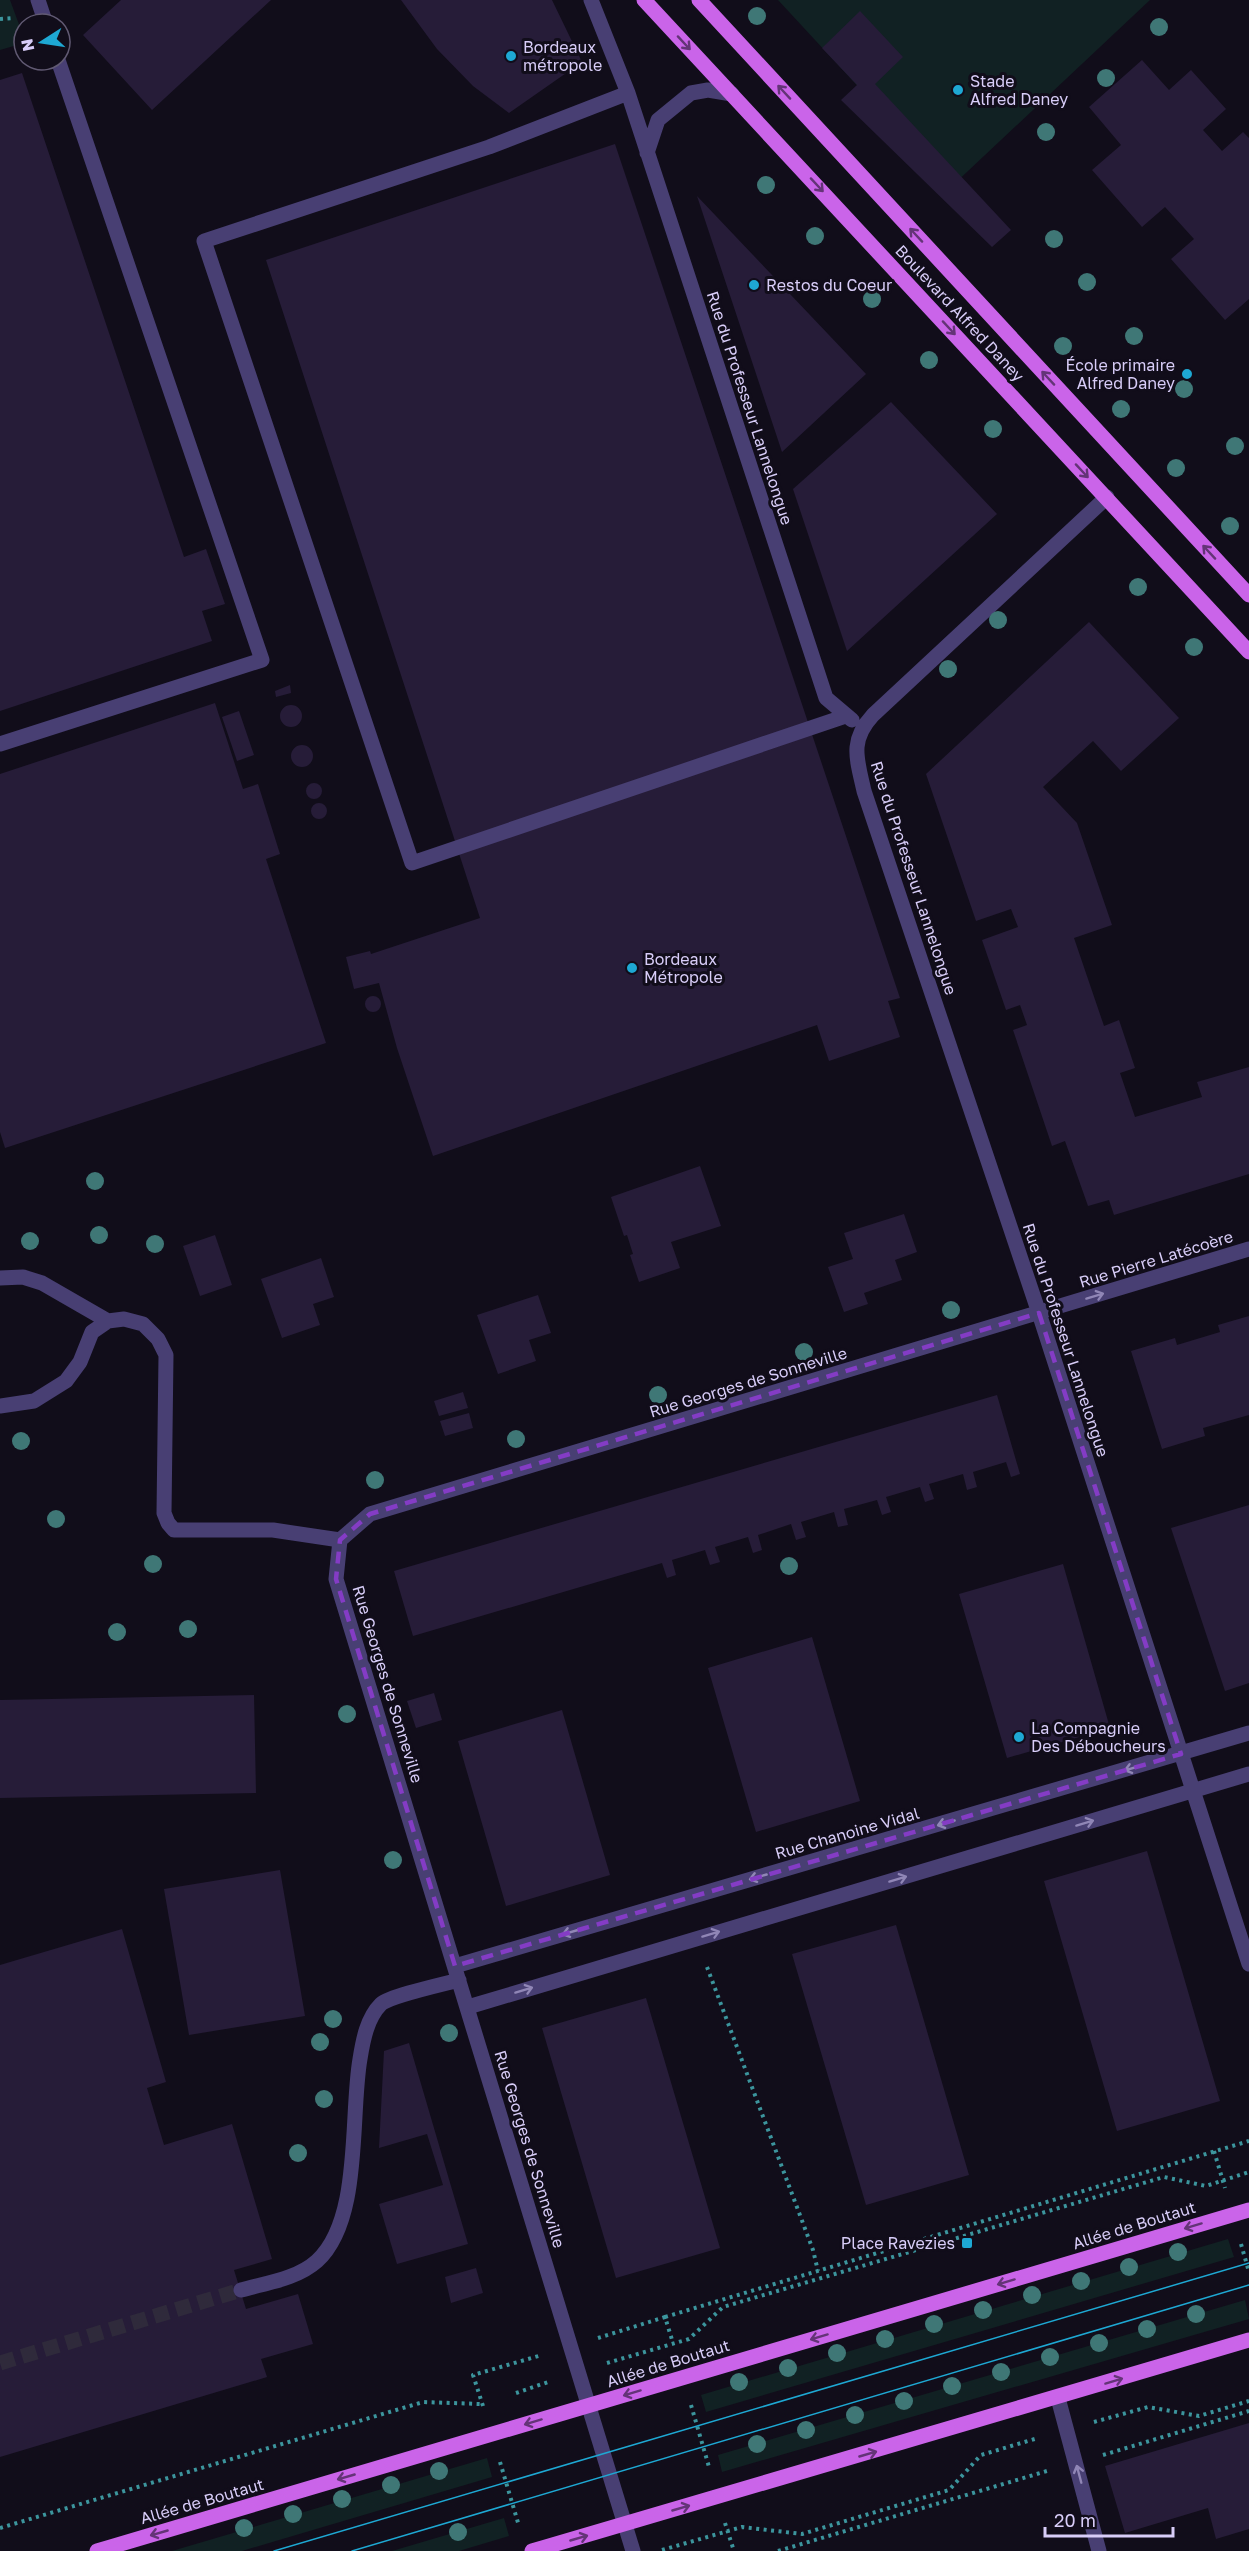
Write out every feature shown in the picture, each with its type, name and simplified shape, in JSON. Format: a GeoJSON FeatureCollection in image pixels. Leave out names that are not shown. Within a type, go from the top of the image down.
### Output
{"type":"FeatureCollection","features":[{"type":"Feature","properties":{"kind":"main road","name":"Boulevard Alfred Daney"},"geometry":{"type":"LineString","coordinates":[[644,0],[1249,652]]}},
{"type":"Feature","properties":{"kind":"main road","name":"Boulevard Alfred Daney"},"geometry":{"type":"LineString","coordinates":[[699,0],[1249,595]]}},
{"type":"Feature","properties":{"kind":"main road","name":"Allée de Boutaut"},"geometry":{"type":"LineString","coordinates":[[97,2551],[1249,2210]]}},
{"type":"Feature","properties":{"kind":"main road"},"geometry":{"type":"LineString","coordinates":[[532,2551],[1249,2340]]}},
{"type":"Feature","properties":{"kind":"street","name":"Rue du Professeur Lannelongue"},"geometry":{"type":"LineString","coordinates":[[591,0],[628,93],[826,698],[862,727],[855,750],[864,791],[1039,1313],[1249,1964]]}},
{"type":"Feature","properties":{"kind":"street"},"geometry":{"type":"LineString","coordinates":[[0,744],[262,660],[62,72]]}},
{"type":"Feature","properties":{"kind":"street"},"geometry":{"type":"LineString","coordinates":[[647,153],[657,120],[691,93],[708,90],[732,94]]}},
{"type":"Feature","properties":{"kind":"street"},"geometry":{"type":"LineString","coordinates":[[628,93],[489,147],[204,241],[412,863],[846,716]]}},
{"type":"Feature","properties":{"kind":"street"},"geometry":{"type":"LineString","coordinates":[[862,727],[1107,497]]}},
{"type":"Feature","properties":{"kind":"street","name":"Rue Pierre Latécoère"},"geometry":{"type":"LineString","coordinates":[[1039,1313],[1249,1250]]}},
{"type":"Feature","properties":{"kind":"street"},"geometry":{"type":"LineString","coordinates":[[0,1278],[22,1277],[42,1283],[108,1320],[124,1319],[143,1324],[158,1339],[166,1355],[164,1514],[174,1530],[273,1530],[340,1540]]}},
{"type":"Feature","properties":{"kind":"street","name":"Rue Georges de Sonneville"},"geometry":{"type":"LineString","coordinates":[[633,2551],[336,1579],[340,1540],[370,1514],[1039,1313]]}},
{"type":"Feature","properties":{"kind":"street"},"geometry":{"type":"LineString","coordinates":[[0,1406],[34,1401],[66,1381],[80,1362],[92,1332],[108,1320]]}},
{"type":"Feature","properties":{"kind":"street","name":"Rue Chanoine Vidal"},"geometry":{"type":"LineString","coordinates":[[241,2290],[295,2274],[317,2260],[340,2228],[349,2186],[355,2087],[365,2037],[373,2013],[383,2002],[457,1973],[1249,1732]]}},
{"type":"Feature","properties":{"kind":"street"},"geometry":{"type":"LineString","coordinates":[[468,2007],[1249,1774]]}},
{"type":"Feature","properties":{"kind":"street"},"geometry":{"type":"LineString","coordinates":[[1058,2398],[1099,2551]]}},
{"type":"Feature","properties":{"kind":"path"},"geometry":{"type":"LineString","coordinates":[[697,1938],[818,2271]]}},
{"type":"Feature","properties":{"kind":"path"},"geometry":{"type":"LineString","coordinates":[[665,2317],[1249,2141]]}},
{"type":"Feature","properties":{"kind":"path"},"geometry":{"type":"LineString","coordinates":[[514,2393],[579,2371],[689,2339],[723,2307],[1164,2177],[1206,2186],[1249,2172]]}},
{"type":"Feature","properties":{"kind":"path"},"geometry":{"type":"LineString","coordinates":[[0,2528],[423,2402],[482,2404],[493,2401]]}},
{"type":"Feature","properties":{"kind":"path"},"geometry":{"type":"LineString","coordinates":[[659,2551],[741,2526],[802,2534],[949,2490],[981,2455],[1148,2407],[1199,2416],[1249,2401]]}},
{"type":"Feature","properties":{"kind":"path"},"geometry":{"type":"LineString","coordinates":[[778,2551],[1249,2412]]}},
{"type":"Feature","properties":{"kind":"highlighted area"},"geometry":{"type":"Polygon","coordinates":[[[1039,1313],[1181,1754],[455,1966],[336,1579],[340,1540],[370,1514],[1039,1313]]]}},
{"type":"Feature","properties":{"kind":"shaded area"},"geometry":{"type":"Polygon","coordinates":[[[0,0],[10,0],[14,12],[12,12],[12,46],[0,50],[0,0]]]}},
{"type":"Feature","properties":{"kind":"shaded area","name":"Stade Alfred Daney"},"geometry":{"type":"Polygon","coordinates":[[[778,0],[1150,0],[951,187],[778,0]]]}},
{"type":"Feature","properties":{"kind":"shaded area"},"geometry":{"type":"Polygon","coordinates":[[[1228,2239],[1234,2257],[706,2412],[701,2395],[1228,2239]]]}},
{"type":"Feature","properties":{"kind":"shaded area"},"geometry":{"type":"Polygon","coordinates":[[[1245,2300],[1249,2319],[722,2472],[718,2455],[1245,2300]]]}},
{"type":"Feature","properties":{"kind":"shaded area"},"geometry":{"type":"Polygon","coordinates":[[[487,2458],[492,2477],[242,2551],[172,2551],[487,2458]]]}},
{"type":"Feature","properties":{"kind":"shaded area"},"geometry":{"type":"Polygon","coordinates":[[[504,2518],[509,2536],[459,2551],[392,2551],[504,2518]]]}},
{"type":"Feature","properties":{"kind":"building"},"geometry":{"type":"Polygon","coordinates":[[[121,0],[271,0],[152,110],[83,35],[121,0]]]}},
{"type":"Feature","properties":{"kind":"building","name":"Bordeaux métropole"},"geometry":{"type":"Polygon","coordinates":[[[401,0],[552,0],[582,62],[509,113],[473,86],[437,49],[401,0]]]}},
{"type":"Feature","properties":{"kind":"building"},"geometry":{"type":"Polygon","coordinates":[[[860,11],[903,57],[875,84],[1011,230],[992,247],[841,100],[857,85],[822,48],[860,11]]]}},
{"type":"Feature","properties":{"kind":"building"},"geometry":{"type":"Polygon","coordinates":[[[1142,60],[1169,90],[1191,70],[1226,109],[1203,130],[1222,151],[1243,132],[1249,138],[1249,299],[1225,320],[1171,259],[1194,239],[1165,207],[1142,227],[1092,170],[1121,145],[1089,107],[1142,60]]]}},
{"type":"Feature","properties":{"kind":"building"},"geometry":{"type":"Polygon","coordinates":[[[22,73],[184,557],[206,549],[225,604],[202,611],[212,641],[0,711],[0,80],[22,73]]]}},
{"type":"Feature","properties":{"kind":"building"},"geometry":{"type":"Polygon","coordinates":[[[615,144],[900,998],[888,1001],[900,1037],[829,1061],[817,1025],[433,1156],[397,1048],[379,983],[354,989],[346,957],[370,951],[371,954],[480,918],[266,260],[615,144]]]}},
{"type":"Feature","properties":{"kind":"building","name":"Restos du Coeur"},"geometry":{"type":"Polygon","coordinates":[[[697,196],[866,374],[782,452],[697,196]]]}},
{"type":"Feature","properties":{"kind":"building"},"geometry":{"type":"Polygon","coordinates":[[[891,402],[997,514],[847,651],[793,489],[891,402]]]}},
{"type":"Feature","properties":{"kind":"building"},"geometry":{"type":"Polygon","coordinates":[[[1089,622],[1179,718],[1121,771],[1093,741],[1043,787],[1077,823],[1112,925],[1074,938],[1104,1026],[1119,1020],[1135,1068],[1120,1073],[1135,1117],[1202,1097],[1197,1082],[1249,1067],[1249,1174],[1114,1215],[1109,1200],[1088,1206],[1065,1141],[1052,1146],[1013,1030],[1027,1025],[1020,1005],[1006,1010],[982,940],[1018,927],[1011,909],[976,921],[926,774],[1089,622]]]}},
{"type":"Feature","properties":{"kind":"building"},"geometry":{"type":"Polygon","coordinates":[[[290,685],[291,693],[276,697],[275,691],[290,685]]]}},
{"type":"Feature","properties":{"kind":"building"},"geometry":{"type":"Polygon","coordinates":[[[215,703],[243,789],[258,784],[280,854],[266,859],[326,1043],[5,1148],[0,1132],[0,774],[215,703]]]}},
{"type":"Feature","properties":{"kind":"building"},"geometry":{"type":"Polygon","coordinates":[[[291,705],[301,712],[302,716],[295,726],[291,727],[281,720],[280,716],[287,706],[291,705]]]}},
{"type":"Feature","properties":{"kind":"building"},"geometry":{"type":"Polygon","coordinates":[[[239,711],[254,755],[237,761],[222,717],[239,711]]]}},
{"type":"Feature","properties":{"kind":"building"},"geometry":{"type":"Polygon","coordinates":[[[302,745],[310,748],[313,756],[310,764],[302,767],[294,764],[291,756],[294,748],[302,745]]]}},
{"type":"Feature","properties":{"kind":"building"},"geometry":{"type":"Polygon","coordinates":[[[314,783],[320,785],[322,791],[320,797],[314,799],[308,797],[306,791],[308,785],[314,783]]]}},
{"type":"Feature","properties":{"kind":"building"},"geometry":{"type":"Polygon","coordinates":[[[319,803],[325,805],[327,811],[325,817],[319,819],[313,817],[311,811],[313,805],[319,803]]]}},
{"type":"Feature","properties":{"kind":"building"},"geometry":{"type":"Polygon","coordinates":[[[373,996],[379,998],[381,1004],[379,1010],[373,1012],[367,1010],[365,1004],[367,998],[373,996]]]}},
{"type":"Feature","properties":{"kind":"building"},"geometry":{"type":"Polygon","coordinates":[[[700,1166],[721,1226],[671,1242],[680,1268],[639,1282],[630,1255],[633,1254],[627,1235],[624,1236],[611,1197],[700,1166]]]}},
{"type":"Feature","properties":{"kind":"building"},"geometry":{"type":"Polygon","coordinates":[[[904,1214],[917,1252],[895,1260],[902,1280],[864,1293],[868,1304],[844,1312],[828,1267],[853,1259],[844,1233],[904,1214]]]}},
{"type":"Feature","properties":{"kind":"building"},"geometry":{"type":"Polygon","coordinates":[[[215,1235],[232,1285],[200,1296],[183,1246],[215,1235]]]}},
{"type":"Feature","properties":{"kind":"building"},"geometry":{"type":"Polygon","coordinates":[[[321,1258],[334,1297],[313,1304],[320,1325],[282,1338],[261,1279],[321,1258]]]}},
{"type":"Feature","properties":{"kind":"building"},"geometry":{"type":"Polygon","coordinates":[[[538,1295],[551,1333],[529,1340],[536,1361],[498,1374],[477,1315],[538,1295]]]}},
{"type":"Feature","properties":{"kind":"building"},"geometry":{"type":"Polygon","coordinates":[[[1249,1316],[1249,1415],[1203,1428],[1205,1436],[1162,1449],[1131,1351],[1175,1338],[1177,1345],[1220,1332],[1218,1325],[1249,1316]]]}},
{"type":"Feature","properties":{"kind":"building"},"geometry":{"type":"Polygon","coordinates":[[[463,1392],[468,1408],[439,1416],[434,1401],[463,1392]]]}},
{"type":"Feature","properties":{"kind":"building"},"geometry":{"type":"Polygon","coordinates":[[[997,1395],[1020,1474],[1011,1477],[1006,1462],[973,1472],[977,1487],[967,1490],[963,1474],[929,1484],[934,1499],[925,1502],[920,1487],[886,1497],[891,1512],[882,1515],[877,1500],[844,1509],[848,1525],[838,1527],[834,1512],[801,1522],[806,1537],[796,1540],[791,1524],[758,1535],[762,1550],[753,1553],[748,1537],[715,1547],[720,1562],[710,1565],[705,1550],[672,1560],[676,1575],[667,1578],[662,1563],[413,1636],[394,1571],[997,1395]]]}},
{"type":"Feature","properties":{"kind":"building"},"geometry":{"type":"Polygon","coordinates":[[[469,1413],[473,1428],[445,1436],[440,1421],[469,1413]]]}},
{"type":"Feature","properties":{"kind":"building"},"geometry":{"type":"Polygon","coordinates":[[[1249,1505],[1249,1683],[1225,1691],[1171,1528],[1249,1505]]]}},
{"type":"Feature","properties":{"kind":"building"},"geometry":{"type":"Polygon","coordinates":[[[1063,1564],[1110,1728],[1007,1758],[959,1594],[1063,1564]]]}},
{"type":"Feature","properties":{"kind":"building"},"geometry":{"type":"Polygon","coordinates":[[[812,1637],[860,1801],[756,1832],[708,1668],[812,1637]]]}},
{"type":"Feature","properties":{"kind":"building"},"geometry":{"type":"Polygon","coordinates":[[[434,1693],[442,1720],[416,1728],[407,1701],[434,1693]]]}},
{"type":"Feature","properties":{"kind":"building"},"geometry":{"type":"Polygon","coordinates":[[[254,1695],[256,1793],[0,1798],[0,1700],[254,1695]]]}},
{"type":"Feature","properties":{"kind":"building"},"geometry":{"type":"Polygon","coordinates":[[[562,1710],[610,1875],[506,1906],[458,1741],[562,1710]]]}},
{"type":"Feature","properties":{"kind":"building"},"geometry":{"type":"Polygon","coordinates":[[[1147,1851],[1220,2101],[1117,2131],[1044,1881],[1147,1851]]]}},
{"type":"Feature","properties":{"kind":"building"},"geometry":{"type":"Polygon","coordinates":[[[280,1870],[305,2016],[189,2035],[164,1889],[280,1870]]]}},
{"type":"Feature","properties":{"kind":"building"},"geometry":{"type":"Polygon","coordinates":[[[896,1925],[969,2175],[866,2205],[792,1954],[896,1925]]]}},
{"type":"Feature","properties":{"kind":"building"},"geometry":{"type":"Polygon","coordinates":[[[122,1929],[166,2082],[147,2088],[164,2145],[232,2124],[272,2259],[234,2270],[246,2309],[298,2294],[313,2344],[261,2359],[267,2377],[0,2457],[0,1965],[122,1929]]]}},
{"type":"Feature","properties":{"kind":"building"},"geometry":{"type":"Polygon","coordinates":[[[646,1998],[720,2248],[616,2278],[542,2028],[646,1998]]]}},
{"type":"Feature","properties":{"kind":"building"},"geometry":{"type":"Polygon","coordinates":[[[409,2043],[468,2244],[397,2264],[379,2204],[443,2185],[427,2134],[379,2148],[384,2051],[409,2043]]]}},
{"type":"Feature","properties":{"kind":"building"},"geometry":{"type":"Polygon","coordinates":[[[476,2268],[483,2293],[451,2303],[445,2277],[476,2268]]]}},
{"type":"Feature","properties":{"kind":"building"},"geometry":{"type":"Polygon","coordinates":[[[1249,2423],[1249,2529],[1216,2539],[1208,2508],[1125,2533],[1105,2466],[1249,2423]]]}},
{"type":"Feature","properties":{"kind":"tunnel"},"geometry":{"type":"LineString","coordinates":[[0,2363],[241,2290]]}},
{"type":"Feature","properties":{"kind":"tram line"},"geometry":{"type":"LineString","coordinates":[[274,2551],[1249,2263]]}},
{"type":"Feature","properties":{"kind":"tram line"},"geometry":{"type":"LineString","coordinates":[[352,2551],[1249,2285]]}},
{"type":"Feature","properties":{"kind":"place","name":"Bordeaux métropole"},"geometry":{"type":"Point","coordinates":[511,56]}},
{"type":"Feature","properties":{"kind":"place","name":"Stade Alfred Daney"},"geometry":{"type":"Point","coordinates":[958,90]}},
{"type":"Feature","properties":{"kind":"place","name":"Restos du Coeur"},"geometry":{"type":"Point","coordinates":[754,285]}},
{"type":"Feature","properties":{"kind":"place","name":"École primaire Alfred Daney"},"geometry":{"type":"Point","coordinates":[1187,374]}},
{"type":"Feature","properties":{"kind":"place","name":"Bordeaux Métropole"},"geometry":{"type":"Point","coordinates":[632,968]}},
{"type":"Feature","properties":{"kind":"place","name":"La Compagnie Des Déboucheurs"},"geometry":{"type":"Point","coordinates":[1019,1737]}},
{"type":"Feature","properties":{"kind":"place","name":"Place Ravezies"},"geometry":{"type":"Point","coordinates":[967,2243]}}]}
